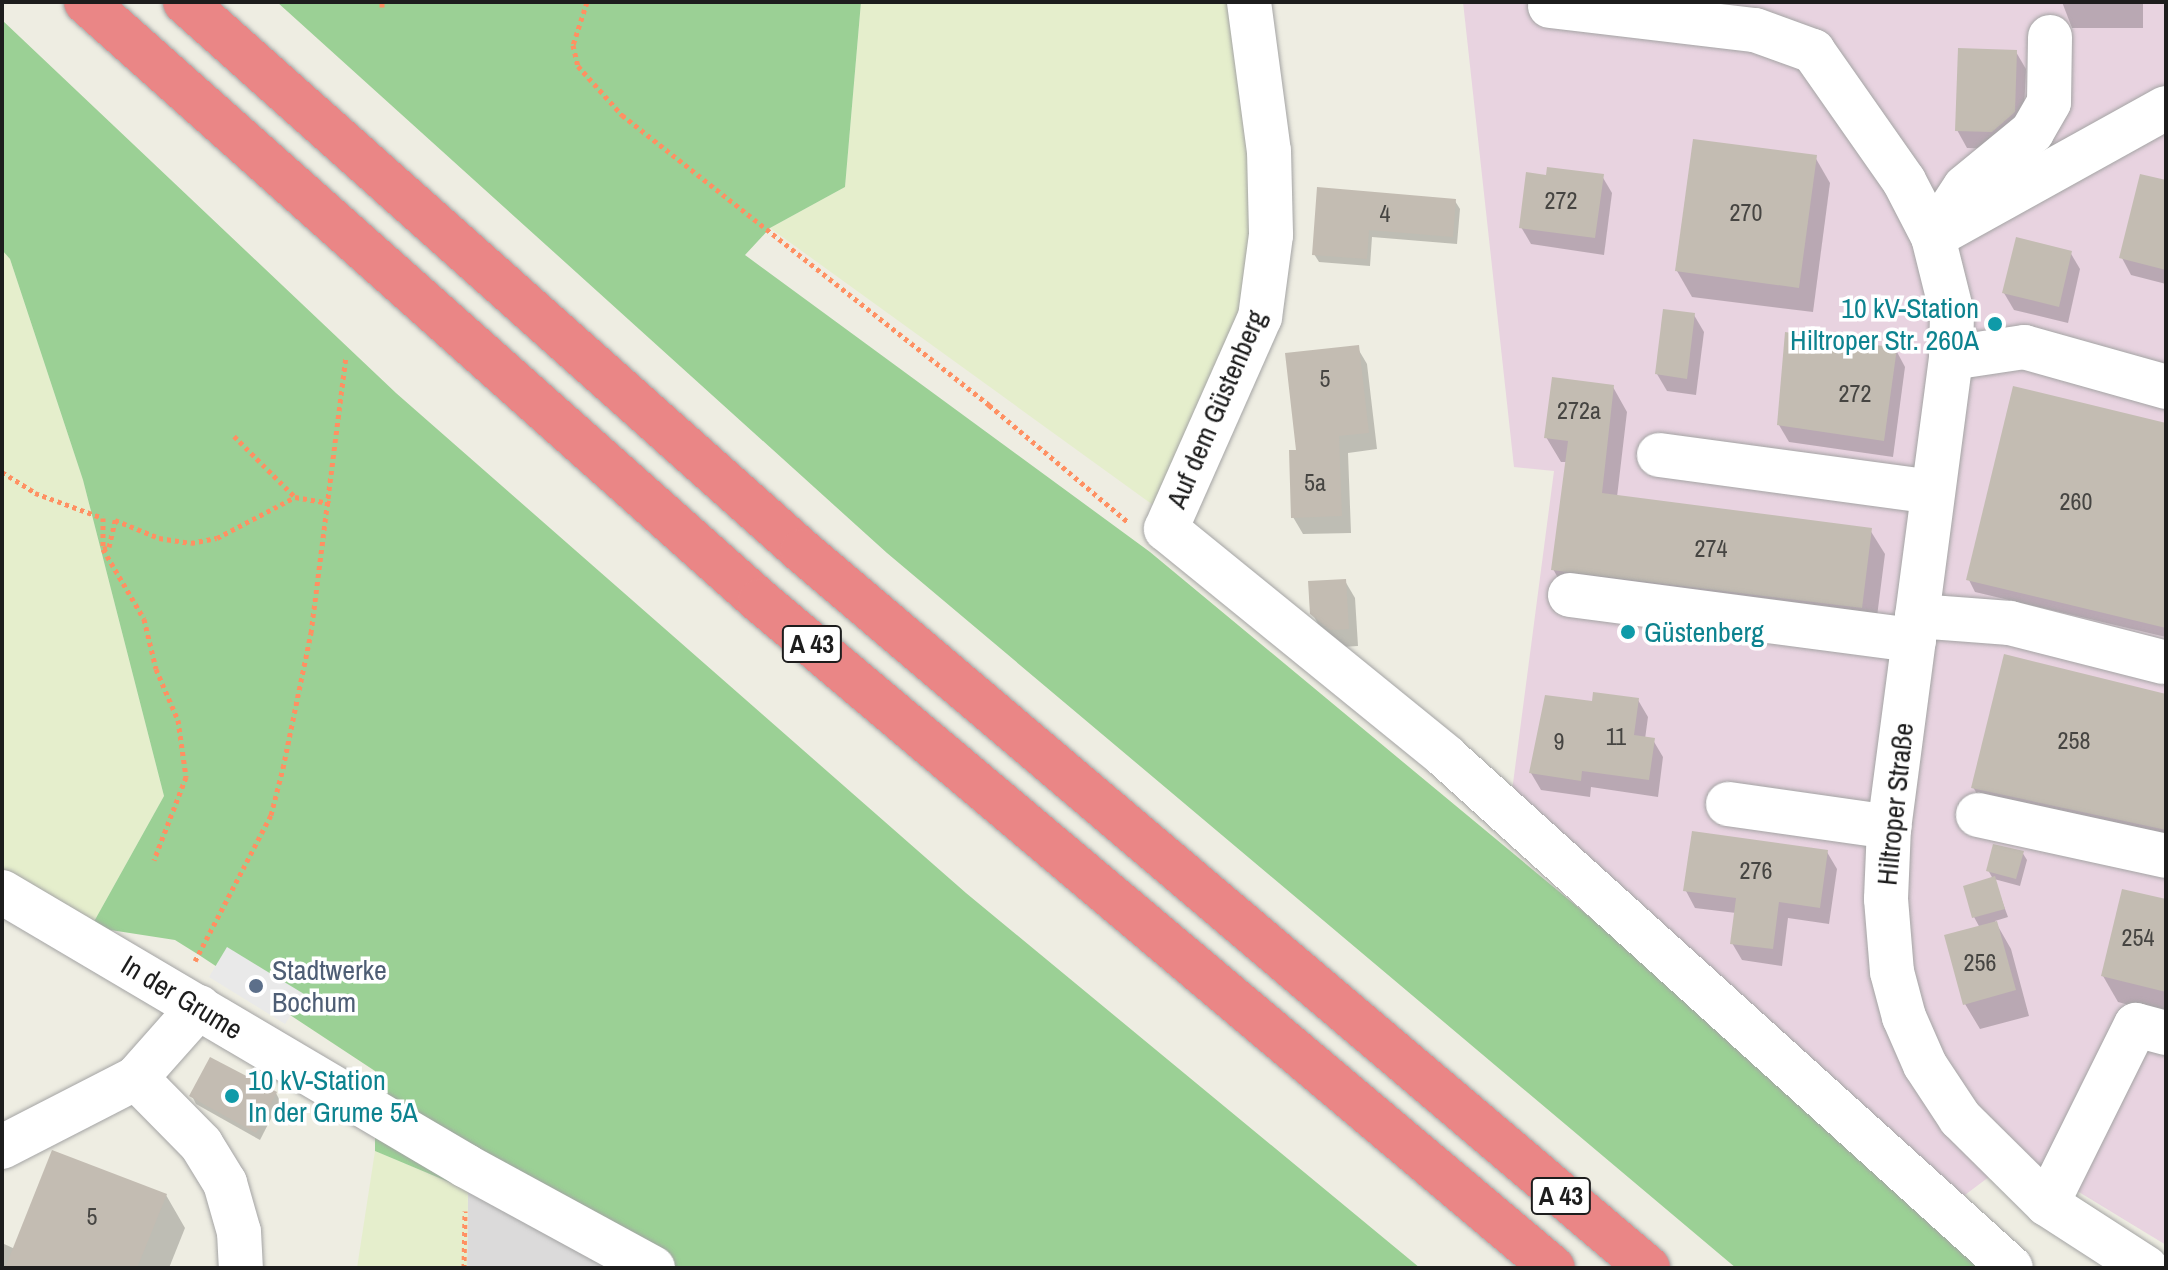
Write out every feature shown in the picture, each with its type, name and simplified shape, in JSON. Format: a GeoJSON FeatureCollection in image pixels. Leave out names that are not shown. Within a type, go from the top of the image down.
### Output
{"type":"FeatureCollection","features":[{"type":"Feature","properties":{"kind":"highway","name":"A 43"},"geometry":{"type":"LineString","coordinates":[[86,2],[760,601],[1553,1268]]}},
{"type":"Feature","properties":{"kind":"highway","name":"A 43"},"geometry":{"type":"LineString","coordinates":[[185,2],[802,551],[1648,1268]]}},
{"type":"Feature","properties":{"kind":"street","name":"Auf dem Güstenberg"},"geometry":{"type":"LineString","coordinates":[[1166,529],[1260,317],[1271,235],[1269,151],[1249,2]]}},
{"type":"Feature","properties":{"kind":"street","name":"Hiltroper Straße"},"geometry":{"type":"LineString","coordinates":[[1550,6],[1755,30],[1813,51],[1904,181],[1933,237],[1952,313],[1951,358],[1889,827],[1887,936],[1904,1017],[1925,1065],[1960,1118],[2047,1204],[2146,1268]]}},
{"type":"Feature","properties":{"kind":"street"},"geometry":{"type":"LineString","coordinates":[[1933,237],[1965,187],[2032,132],[2049,102],[2050,37]]}},
{"type":"Feature","properties":{"kind":"street"},"geometry":{"type":"LineString","coordinates":[[1933,237],[2166,108]]}},
{"type":"Feature","properties":{"kind":"street"},"geometry":{"type":"LineString","coordinates":[[1951,358],[2024,347],[2166,387]]}},
{"type":"Feature","properties":{"kind":"street"},"geometry":{"type":"LineString","coordinates":[[1659,455],[1932,492]]}},
{"type":"Feature","properties":{"kind":"street"},"geometry":{"type":"LineString","coordinates":[[1166,529],[1445,756],[2011,1268]]}},
{"type":"Feature","properties":{"kind":"street"},"geometry":{"type":"LineString","coordinates":[[1570,595],[1916,628],[2010,623],[2163,662]]}},
{"type":"Feature","properties":{"kind":"street"},"geometry":{"type":"LineString","coordinates":[[1728,804],[1889,827]]}},
{"type":"Feature","properties":{"kind":"street"},"geometry":{"type":"LineString","coordinates":[[1978,815],[2166,856]]}},
{"type":"Feature","properties":{"kind":"street","name":"In der Grume"},"geometry":{"type":"LineString","coordinates":[[2,892],[187,1000],[244,1016],[466,1166],[653,1268]]}},
{"type":"Feature","properties":{"kind":"street"},"geometry":{"type":"LineString","coordinates":[[2,1147],[136,1078],[187,1000]]}},
{"type":"Feature","properties":{"kind":"street"},"geometry":{"type":"LineString","coordinates":[[2047,1204],[2136,1025],[2166,1033]]}},
{"type":"Feature","properties":{"kind":"street"},"geometry":{"type":"LineString","coordinates":[[136,1078],[201,1144],[225,1183],[239,1232],[241,1268]]}},
{"type":"Feature","properties":{"kind":"path"},"geometry":{"type":"LineString","coordinates":[[587,2],[573,45],[578,66],[622,115],[989,405],[1135,528],[1166,529]]}},
{"type":"Feature","properties":{"kind":"path"},"geometry":{"type":"LineString","coordinates":[[187,1000],[210,938],[271,815],[311,633],[330,503],[346,357]]}},
{"type":"Feature","properties":{"kind":"path"},"geometry":{"type":"LineString","coordinates":[[234,436],[295,497],[330,503]]}},
{"type":"Feature","properties":{"kind":"path"},"geometry":{"type":"LineString","coordinates":[[2,472],[35,493],[103,518],[103,549],[144,619],[156,669],[178,720],[186,777],[154,860]]}},
{"type":"Feature","properties":{"kind":"path"},"geometry":{"type":"LineString","coordinates":[[103,549],[109,547],[115,520],[159,538],[191,543],[217,538],[295,497]]}},
{"type":"Feature","properties":{"kind":"path"},"geometry":{"type":"LineString","coordinates":[[464,1268],[466,1166]]}},
{"type":"Feature","properties":{"kind":"shaded area"},"geometry":{"type":"Polygon","coordinates":[[[1463,2],[2166,2],[2166,1245],[2018,1155],[1957,1201],[1512,791],[1554,471],[1514,467],[1463,2]]]}},
{"type":"Feature","properties":{"kind":"shaded area","name":"Stadtwerke Bochum"},"geometry":{"type":"Polygon","coordinates":[[[227,947],[304,994],[285,1024],[209,977],[227,947]]]}},
{"type":"Feature","properties":{"kind":"shaded area"},"geometry":{"type":"Polygon","coordinates":[[[468,1190],[618,1268],[467,1268],[468,1190]]]}},
{"type":"Feature","properties":{"kind":"green space"},"geometry":{"type":"Polygon","coordinates":[[[277,2],[861,2],[845,187],[770,228],[745,255],[1150,552],[1715,1021],[1982,1268],[1736,1268],[887,553],[277,2]]]}},
{"type":"Feature","properties":{"kind":"green space"},"geometry":{"type":"Polygon","coordinates":[[[861,2],[1238,2],[1259,243],[1240,336],[1153,505],[770,228],[845,187],[861,2]]]}},
{"type":"Feature","properties":{"kind":"green space"},"geometry":{"type":"Polygon","coordinates":[[[2,20],[396,393],[966,893],[1420,1268],[618,1268],[468,1190],[375,1151],[375,1071],[199,955],[175,940],[91,927],[164,796],[83,480],[10,259],[2,250],[2,20]]]}},
{"type":"Feature","properties":{"kind":"green space"},"geometry":{"type":"Polygon","coordinates":[[[2,250],[10,259],[83,480],[164,796],[91,927],[2,877],[2,250]]]}},
{"type":"Feature","properties":{"kind":"green space"},"geometry":{"type":"Polygon","coordinates":[[[375,1151],[468,1190],[467,1268],[357,1268],[375,1151]]]}},
{"type":"Feature","properties":{"kind":"building"},"geometry":{"type":"Polygon","coordinates":[[[1958,48],[2017,50],[2015,112],[1992,132],[1955,131],[1958,48]]]}},
{"type":"Feature","properties":{"kind":"building"},"geometry":{"type":"Polygon","coordinates":[[[1693,139],[1817,155],[1799,288],[1675,271],[1693,139]]]}},
{"type":"Feature","properties":{"kind":"building"},"geometry":{"type":"Polygon","coordinates":[[[1547,167],[1604,174],[1595,238],[1519,228],[1526,172],[1546,175],[1547,167]]]}},
{"type":"Feature","properties":{"kind":"building"},"geometry":{"type":"Polygon","coordinates":[[[2140,174],[2166,180],[2166,270],[2119,258],[2140,174]]]}},
{"type":"Feature","properties":{"kind":"building"},"geometry":{"type":"Polygon","coordinates":[[[1317,187],[1456,199],[1453,237],[1369,230],[1367,259],[1312,255],[1317,187]]]}},
{"type":"Feature","properties":{"kind":"building"},"geometry":{"type":"Polygon","coordinates":[[[2016,237],[2072,251],[2059,307],[2002,293],[2016,237]]]}},
{"type":"Feature","properties":{"kind":"building"},"geometry":{"type":"Polygon","coordinates":[[[1663,309],[1695,313],[1687,379],[1655,374],[1663,309]]]}},
{"type":"Feature","properties":{"kind":"building"},"geometry":{"type":"Polygon","coordinates":[[[1785,332],[1897,348],[1884,441],[1777,425],[1785,332]]]}},
{"type":"Feature","properties":{"kind":"building"},"geometry":{"type":"Polygon","coordinates":[[[1359,345],[1369,433],[1339,436],[1342,516],[1291,518],[1289,450],[1296,450],[1285,353],[1359,345]]]}},
{"type":"Feature","properties":{"kind":"building"},"geometry":{"type":"Polygon","coordinates":[[[1552,377],[1614,385],[1602,493],[1872,528],[1862,608],[1551,570],[1568,441],[1544,438],[1552,377]]]}},
{"type":"Feature","properties":{"kind":"building"},"geometry":{"type":"Polygon","coordinates":[[[2013,386],[2166,423],[2166,628],[1966,580],[2013,386]]]}},
{"type":"Feature","properties":{"kind":"building"},"geometry":{"type":"Polygon","coordinates":[[[1346,579],[1349,629],[1330,630],[1310,614],[1308,581],[1346,579]]]}},
{"type":"Feature","properties":{"kind":"building"},"geometry":{"type":"Polygon","coordinates":[[[2004,654],[2166,694],[2166,830],[1971,788],[2004,654]]]}},
{"type":"Feature","properties":{"kind":"building"},"geometry":{"type":"Polygon","coordinates":[[[1593,692],[1639,698],[1634,735],[1655,738],[1649,780],[1582,771],[1581,781],[1529,773],[1545,695],[1592,701],[1593,692]]]}},
{"type":"Feature","properties":{"kind":"building"},"geometry":{"type":"Polygon","coordinates":[[[1692,831],[1828,850],[1820,908],[1779,902],[1773,949],[1730,944],[1736,898],[1683,891],[1692,831]]]}},
{"type":"Feature","properties":{"kind":"building"},"geometry":{"type":"Polygon","coordinates":[[[1993,844],[2024,851],[2016,879],[1986,871],[1993,844]]]}},
{"type":"Feature","properties":{"kind":"building"},"geometry":{"type":"Polygon","coordinates":[[[1995,876],[2005,909],[1972,918],[1963,886],[1995,876]]]}},
{"type":"Feature","properties":{"kind":"building"},"geometry":{"type":"Polygon","coordinates":[[[2122,889],[2166,899],[2166,992],[2101,976],[2122,889]]]}},
{"type":"Feature","properties":{"kind":"building"},"geometry":{"type":"Polygon","coordinates":[[[1997,921],[2016,990],[1963,1005],[1944,935],[1997,921]]]}},
{"type":"Feature","properties":{"kind":"building","name":"10 kV-Station In der Grume 5A"},"geometry":{"type":"Polygon","coordinates":[[[210,1057],[277,1092],[256,1133],[189,1096],[210,1057]]]}},
{"type":"Feature","properties":{"kind":"building"},"geometry":{"type":"Polygon","coordinates":[[[52,1150],[167,1194],[137,1268],[5,1268],[52,1150]]]}},
{"type":"Feature","properties":{"kind":"place","name":"10 kV-Station Hiltroper Str. 260A"},"geometry":{"type":"Point","coordinates":[1995,324]}},
{"type":"Feature","properties":{"kind":"place","name":"Güstenberg"},"geometry":{"type":"Point","coordinates":[1628,632]}},
{"type":"Feature","properties":{"kind":"place","name":"Stadtwerke Bochum"},"geometry":{"type":"Point","coordinates":[256,986]}},
{"type":"Feature","properties":{"kind":"place","name":"10 kV-Station In der Grume 5A"},"geometry":{"type":"Point","coordinates":[232,1096]}}]}
